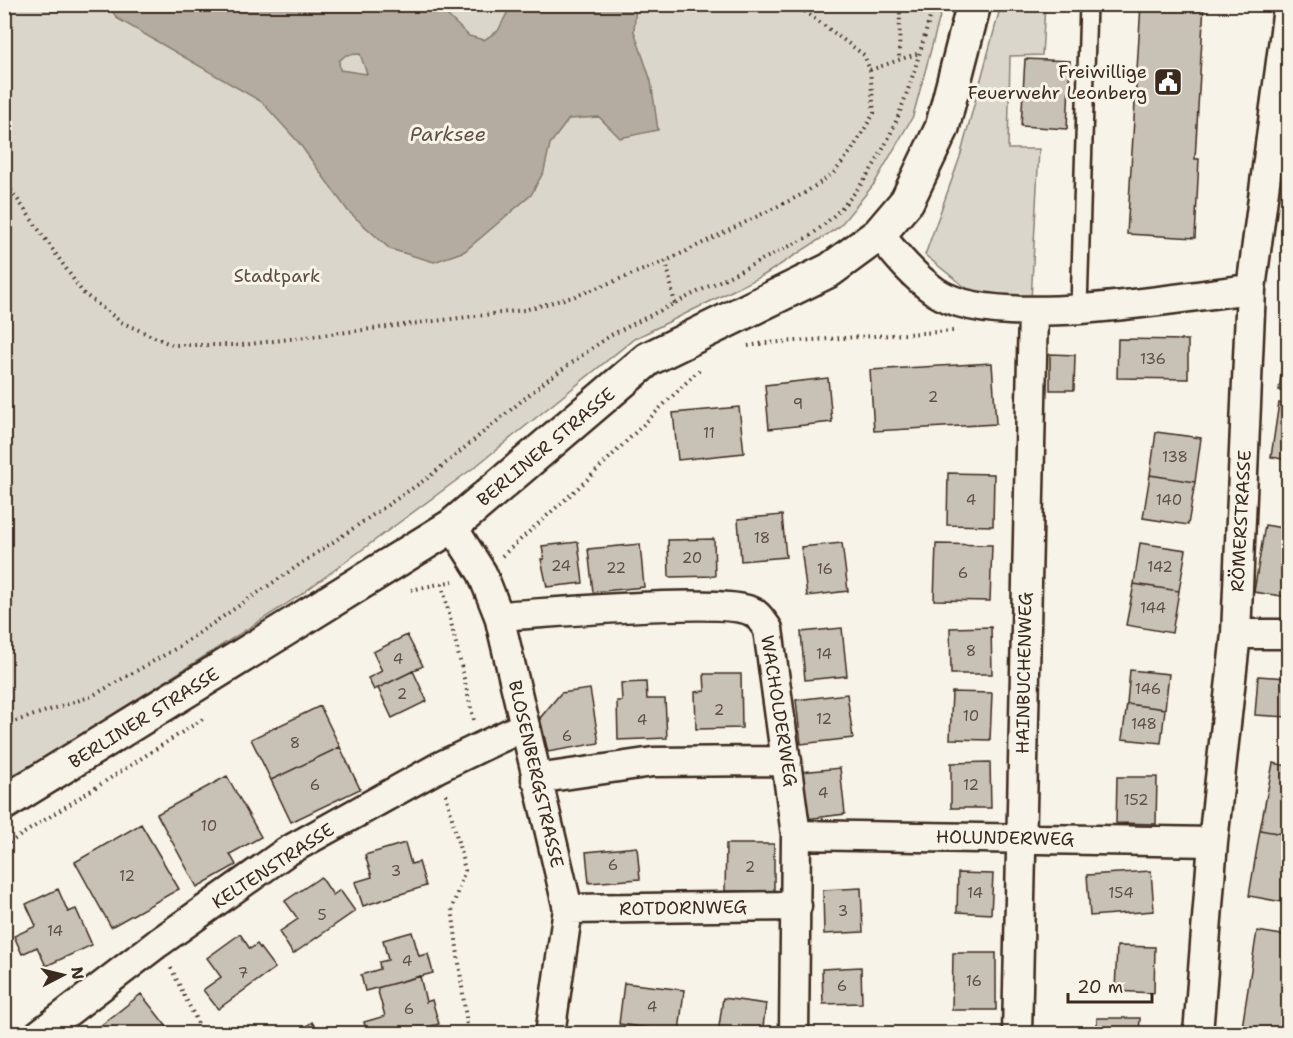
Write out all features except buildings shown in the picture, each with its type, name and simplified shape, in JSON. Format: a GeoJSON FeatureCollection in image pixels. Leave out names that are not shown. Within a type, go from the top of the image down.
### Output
{"type":"FeatureCollection","features":[{"type":"Feature","properties":{"kind":"main road","name":"BERLINER STRASSE"},"geometry":{"type":"LineString","coordinates":[[4,803],[452,526],[648,359],[830,270],[879,234],[907,201],[942,128],[974,4]]}},
{"type":"Feature","properties":{"kind":"street","name":"RÖMERSTRASSE"},"geometry":{"type":"LineString","coordinates":[[1198,1034],[1213,842],[1236,634],[1251,289],[1288,8]]}},
{"type":"Feature","properties":{"kind":"street"},"geometry":{"type":"LineString","coordinates":[[879,234],[909,270],[938,293],[972,307],[1032,312],[1251,289]]}},
{"type":"Feature","properties":{"kind":"street","name":"HAINBUCHENWEG"},"geometry":{"type":"LineString","coordinates":[[1017,1034],[1032,312]]}},
{"type":"Feature","properties":{"kind":"street","name":"BLOSENBERGSTRASSE"},"geometry":{"type":"LineString","coordinates":[[452,526],[482,573],[499,616],[568,909],[550,1034]]}},
{"type":"Feature","properties":{"kind":"street","name":"WACHOLDERWEG"},"geometry":{"type":"LineString","coordinates":[[499,616],[631,608],[732,606],[753,612],[768,629],[796,835],[794,1034]]}},
{"type":"Feature","properties":{"kind":"street"},"geometry":{"type":"LineString","coordinates":[[1236,634],[1288,634]]}},
{"type":"Feature","properties":{"kind":"street","name":"KELTENSTRASSE"},"geometry":{"type":"LineString","coordinates":[[39,1034],[158,943],[286,852],[439,767],[525,726]]}},
{"type":"Feature","properties":{"kind":"street"},"geometry":{"type":"LineString","coordinates":[[536,779],[653,762],[787,761]]}},
{"type":"Feature","properties":{"kind":"street","name":"HOLUNDERWEG"},"geometry":{"type":"LineString","coordinates":[[796,835],[1213,842]]}},
{"type":"Feature","properties":{"kind":"street","name":"ROTDORNWEG"},"geometry":{"type":"LineString","coordinates":[[568,909],[797,906]]}},
{"type":"Feature","properties":{"kind":"lane"},"geometry":{"type":"LineString","coordinates":[[1079,308],[1088,4]]}},
{"type":"Feature","properties":{"kind":"path"},"geometry":{"type":"LineString","coordinates":[[4,180],[83,293],[121,322],[172,345],[242,345],[524,310],[576,296],[666,261],[803,194],[833,174],[852,150],[874,113],[870,70],[864,55],[795,4]]}},
{"type":"Feature","properties":{"kind":"path"},"geometry":{"type":"LineString","coordinates":[[892,4],[900,12],[899,59]]}},
{"type":"Feature","properties":{"kind":"path"},"geometry":{"type":"LineString","coordinates":[[4,725],[92,696],[175,649],[429,477],[547,380],[611,335],[716,285],[817,230],[854,197],[877,161],[905,104],[933,4]]}},
{"type":"Feature","properties":{"kind":"path"},"geometry":{"type":"LineString","coordinates":[[870,70],[919,53]]}},
{"type":"Feature","properties":{"kind":"path"},"geometry":{"type":"LineString","coordinates":[[739,348],[765,343],[962,330]]}},
{"type":"Feature","properties":{"kind":"path"},"geometry":{"type":"LineString","coordinates":[[404,593],[419,586],[442,584],[482,573],[500,564],[502,557],[579,487],[703,366]]}},
{"type":"Feature","properties":{"kind":"path"},"geometry":{"type":"LineString","coordinates":[[442,584],[464,686],[481,746]]}},
{"type":"Feature","properties":{"kind":"path"},"geometry":{"type":"LineString","coordinates":[[4,846],[213,713]]}},
{"type":"Feature","properties":{"kind":"path"},"geometry":{"type":"LineString","coordinates":[[439,767],[465,870],[452,908],[468,1034]]}},
{"type":"Feature","properties":{"kind":"path"},"geometry":{"type":"LineString","coordinates":[[158,943],[203,1034]]}},
{"type":"Feature","properties":{"kind":"green space","name":"Stadtpark"},"geometry":{"type":"Polygon","coordinates":[[[5,5],[943,5],[913,116],[874,184],[839,227],[764,275],[634,339],[476,466],[299,596],[45,758],[5,779],[5,5]]]}},
{"type":"Feature","properties":{"kind":"green space"},"geometry":{"type":"Polygon","coordinates":[[[1001,5],[1045,5],[1042,55],[1010,56],[1008,149],[1039,149],[1031,301],[976,296],[925,255],[960,157],[1001,5]]]}},
{"type":"Feature","properties":{"kind":"water","name":"Parksee"},"geometry":{"type":"Polygon","coordinates":[[[107,5],[447,5],[447,15],[469,36],[484,40],[498,31],[508,11],[506,5],[636,5],[634,31],[651,81],[658,130],[620,138],[599,117],[569,119],[550,144],[544,171],[531,195],[465,251],[434,262],[390,249],[348,211],[299,143],[262,102],[118,19],[107,5]],[[360,54],[346,55],[339,61],[340,70],[367,74],[360,54]]]}},
{"type":"Feature","properties":{"kind":"place","name":"Freiwillige Feuerwehr Leonberg"},"geometry":{"type":"Point","coordinates":[1168,82]}}]}
